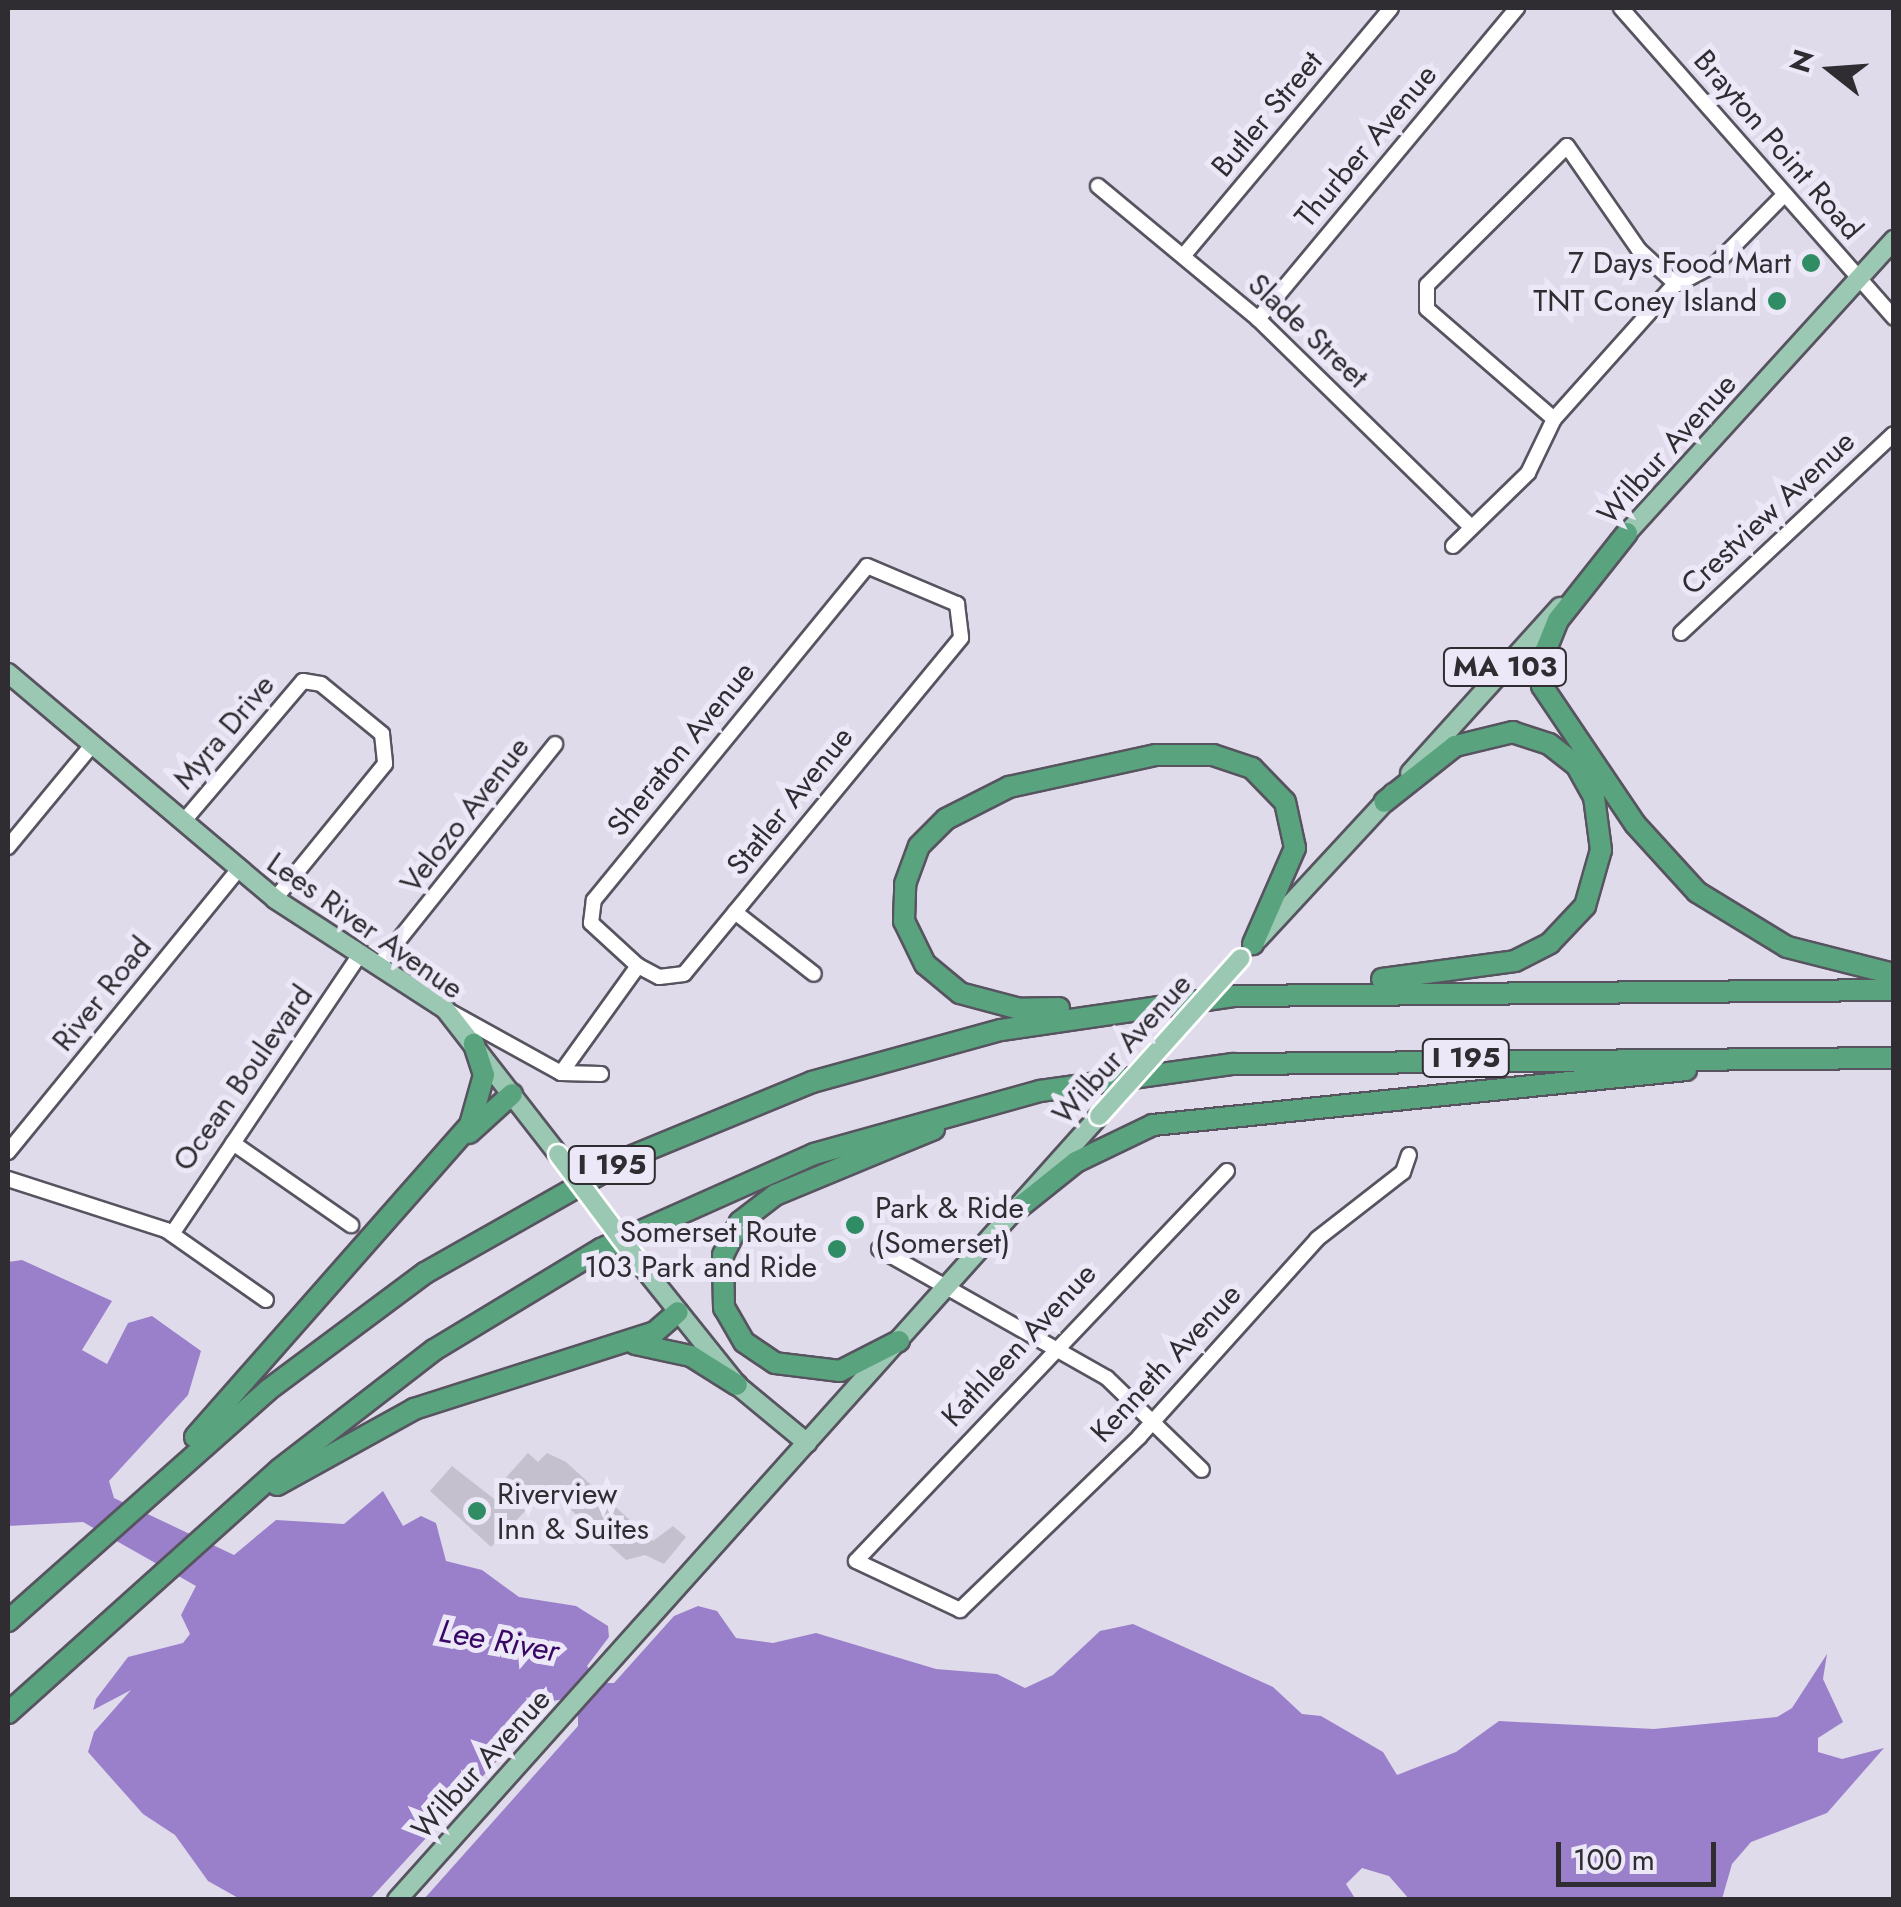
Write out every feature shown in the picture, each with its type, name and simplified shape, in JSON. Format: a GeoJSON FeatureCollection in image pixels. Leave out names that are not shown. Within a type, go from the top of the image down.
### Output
{"type":"FeatureCollection","features":[{"type":"Feature","properties":{"kind":"highway"},"geometry":{"type":"LineString","coordinates":[[1628,532],[1558,620],[1539,668],[1542,686],[1634,824],[1697,892],[1787,947],[1894,974]]}},
{"type":"Feature","properties":{"kind":"highway"},"geometry":{"type":"LineString","coordinates":[[1273,993],[1515,961],[1564,933],[1586,906],[1601,850],[1598,812],[1576,765],[1549,744],[1512,732],[1474,738],[1384,802]]}},
{"type":"Feature","properties":{"kind":"highway"},"geometry":{"type":"LineString","coordinates":[[1156,1004],[1020,1009],[947,986],[925,964],[904,921],[905,884],[920,846],[966,807],[1079,766],[1172,754],[1233,759],[1275,789],[1294,833],[1285,886],[1247,951]]}},
{"type":"Feature","properties":{"kind":"highway","name":"I 195"},"geometry":{"type":"LineString","coordinates":[[8,1620],[145,1497],[392,1295],[630,1157],[886,1059],[1156,1004],[1273,993],[1894,990]]}},
{"type":"Feature","properties":{"kind":"highway"},"geometry":{"type":"LineString","coordinates":[[145,1497],[470,1125],[480,1096],[474,1044]]}},
{"type":"Feature","properties":{"kind":"highway"},"geometry":{"type":"LineString","coordinates":[[1021,1206],[1114,1140],[1175,1120],[1819,1058]]}},
{"type":"Feature","properties":{"kind":"highway","name":"I 195"},"geometry":{"type":"LineString","coordinates":[[8,1712],[214,1527],[402,1373],[601,1249],[814,1154],[1040,1091],[1291,1060],[1894,1058]]}},
{"type":"Feature","properties":{"kind":"highway"},"geometry":{"type":"LineString","coordinates":[[898,1341],[840,1371],[775,1364],[744,1342],[724,1308],[720,1271],[729,1239],[775,1194],[1040,1091]]}},
{"type":"Feature","properties":{"kind":"highway"},"geometry":{"type":"LineString","coordinates":[[434,1165],[512,1094]]}},
{"type":"Feature","properties":{"kind":"highway"},"geometry":{"type":"LineString","coordinates":[[214,1527],[414,1409],[655,1332],[678,1312]]}},
{"type":"Feature","properties":{"kind":"highway"},"geometry":{"type":"LineString","coordinates":[[608,1348],[666,1347],[737,1384]]}},
{"type":"Feature","properties":{"kind":"main road","name":"Wilbur Avenue"},"geometry":{"type":"LineString","coordinates":[[397,1900],[1098,1116],[1894,240]]}},
{"type":"Feature","properties":{"kind":"main road","name":"Lees River Avenue"},"geometry":{"type":"LineString","coordinates":[[8,673],[274,899],[445,1009],[737,1384],[807,1443]]}},
{"type":"Feature","properties":{"kind":"street","name":"Butler Street"},"geometry":{"type":"LineString","coordinates":[[1184,255],[1392,8]]}},
{"type":"Feature","properties":{"kind":"street","name":"Thurber Avenue"},"geometry":{"type":"LineString","coordinates":[[1258,319],[1517,8]]}},
{"type":"Feature","properties":{"kind":"street","name":"Brayton Point Road"},"geometry":{"type":"LineString","coordinates":[[1622,8],[1894,318]]}},
{"type":"Feature","properties":{"kind":"street"},"geometry":{"type":"LineString","coordinates":[[1554,419],[1427,309],[1422,296],[1568,146],[1639,250],[1676,284]]}},
{"type":"Feature","properties":{"kind":"street","name":"Slade Street"},"geometry":{"type":"LineString","coordinates":[[1098,186],[1258,319],[1470,526]]}},
{"type":"Feature","properties":{"kind":"street"},"geometry":{"type":"LineString","coordinates":[[1454,546],[1470,526],[1528,473],[1554,419],[1676,284],[1716,264],[1784,194]]}},
{"type":"Feature","properties":{"kind":"street","name":"Crestview Avenue"},"geometry":{"type":"LineString","coordinates":[[1681,633],[1894,434]]}},
{"type":"Feature","properties":{"kind":"street","name":"Statler Avenue"},"geometry":{"type":"LineString","coordinates":[[638,966],[678,978],[961,638],[964,622],[947,598],[867,566]]}},
{"type":"Feature","properties":{"kind":"street","name":"Sheraton Avenue"},"geometry":{"type":"LineString","coordinates":[[638,966],[591,923],[594,900],[867,566]]}},
{"type":"Feature","properties":{"kind":"street","name":"Myra Drive"},"geometry":{"type":"LineString","coordinates":[[183,822],[303,681],[321,684],[382,734],[390,744],[386,764],[274,899]]}},
{"type":"Feature","properties":{"kind":"street"},"geometry":{"type":"LineString","coordinates":[[8,847],[93,744]]}},
{"type":"Feature","properties":{"kind":"street","name":"Velozo Avenue"},"geometry":{"type":"LineString","coordinates":[[378,966],[556,744]]}},
{"type":"Feature","properties":{"kind":"street","name":"River Road"},"geometry":{"type":"LineString","coordinates":[[8,1152],[238,870]]}},
{"type":"Feature","properties":{"kind":"street"},"geometry":{"type":"LineString","coordinates":[[736,912],[814,974]]}},
{"type":"Feature","properties":{"kind":"street","name":"Ocean Boulevard"},"geometry":{"type":"LineString","coordinates":[[172,1234],[360,954]]}},
{"type":"Feature","properties":{"kind":"street"},"geometry":{"type":"LineString","coordinates":[[561,1073],[638,966]]}},
{"type":"Feature","properties":{"kind":"street"},"geometry":{"type":"LineString","coordinates":[[445,1009],[561,1073],[601,1074]]}},
{"type":"Feature","properties":{"kind":"street"},"geometry":{"type":"LineString","coordinates":[[233,1143],[351,1225]]}},
{"type":"Feature","properties":{"kind":"street","name":"Kenneth Avenue"},"geometry":{"type":"LineString","coordinates":[[960,1610],[1153,1421],[1317,1239],[1404,1172],[1409,1155]]}},
{"type":"Feature","properties":{"kind":"street","name":"Kathleen Avenue"},"geometry":{"type":"LineString","coordinates":[[960,1610],[856,1562],[1227,1171]]}},
{"type":"Feature","properties":{"kind":"street"},"geometry":{"type":"LineString","coordinates":[[8,1178],[172,1234],[266,1300]]}},
{"type":"Feature","properties":{"kind":"street"},"geometry":{"type":"LineString","coordinates":[[878,1249],[1106,1378],[1202,1470]]}},
{"type":"Feature","properties":{"kind":"water","name":"Lee River"},"geometry":{"type":"Polygon","coordinates":[[[22,1260],[112,1301],[82,1350],[107,1364],[128,1323],[152,1316],[201,1351],[188,1395],[109,1481],[114,1498],[234,1555],[276,1520],[344,1524],[383,1491],[403,1526],[421,1516],[436,1523],[446,1561],[482,1570],[519,1597],[576,1606],[608,1626],[609,1637],[587,1666],[599,1683],[614,1683],[674,1616],[698,1606],[717,1611],[736,1638],[773,1643],[816,1633],[936,1669],[997,1674],[1025,1688],[1053,1675],[1100,1631],[1133,1624],[1273,1687],[1302,1714],[1321,1716],[1383,1752],[1397,1775],[1456,1752],[1499,1721],[1654,1729],[1777,1717],[1792,1708],[1827,1654],[1823,1679],[1843,1722],[1818,1738],[1818,1752],[1842,1759],[1884,1748],[1827,1813],[1751,1842],[1732,1864],[1722,1899],[1409,1899],[1389,1876],[1362,1868],[1346,1884],[1356,1900],[424,1899],[578,1726],[578,1711],[565,1699],[552,1701],[370,1899],[240,1899],[208,1881],[175,1835],[143,1814],[88,1752],[94,1732],[131,1690],[93,1710],[96,1699],[128,1657],[183,1643],[190,1634],[181,1615],[196,1586],[83,1522],[8,1526],[8,1262],[22,1260]]]}},
{"type":"Feature","properties":{"kind":"building","name":"Riverview Inn & Suites"},"geometry":{"type":"Polygon","coordinates":[[[528,1453],[538,1462],[547,1453],[566,1462],[653,1541],[673,1526],[686,1537],[664,1564],[645,1555],[626,1560],[547,1488],[491,1547],[430,1491],[452,1466],[498,1502],[509,1489],[502,1482],[528,1453]]]}},
{"type":"Feature","properties":{"kind":"place","name":"7 Days Food Mart"},"geometry":{"type":"Point","coordinates":[1811,263]}},
{"type":"Feature","properties":{"kind":"place","name":"TNT Coney Island"},"geometry":{"type":"Point","coordinates":[1777,301]}},
{"type":"Feature","properties":{"kind":"place","name":"Park & Ride (Somerset)"},"geometry":{"type":"Point","coordinates":[855,1225]}},
{"type":"Feature","properties":{"kind":"place","name":"Somerset Route 103 Park and Ride"},"geometry":{"type":"Point","coordinates":[837,1249]}},
{"type":"Feature","properties":{"kind":"place","name":"Riverview Inn & Suites"},"geometry":{"type":"Point","coordinates":[477,1511]}}]}
